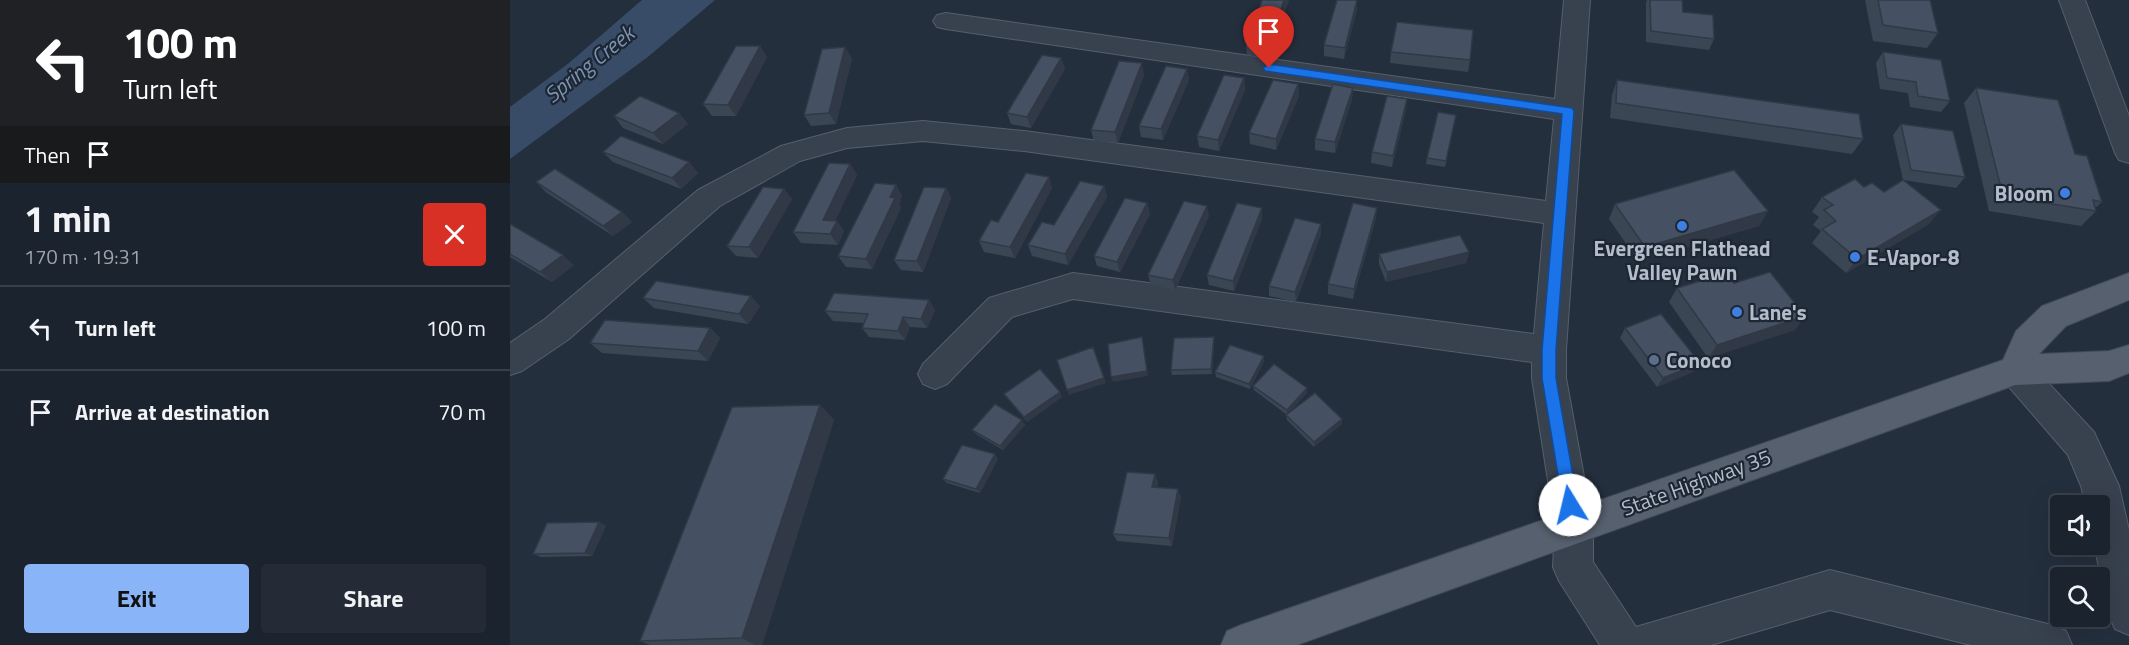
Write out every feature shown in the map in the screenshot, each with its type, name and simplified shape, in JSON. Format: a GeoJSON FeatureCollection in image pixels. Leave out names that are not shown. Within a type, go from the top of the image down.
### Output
{"type":"FeatureCollection","features":[{"type":"Feature","properties":{"kind":"main road"},"geometry":{"type":"LineString","coordinates":[[2015,370],[2028,341],[2054,316],[2129,286]]}},
{"type":"Feature","properties":{"kind":"main road","name":"State Highway 35"},"geometry":{"type":"LineString","coordinates":[[1241,645],[2015,370],[2109,366],[2129,358]]}},
{"type":"Feature","properties":{"kind":"street"},"geometry":{"type":"LineString","coordinates":[[1577,0],[1549,350],[1549,378],[1574,526],[1573,567],[1624,645]]}},
{"type":"Feature","properties":{"kind":"street"},"geometry":{"type":"LineString","coordinates":[[2072,0],[2129,153]]}},
{"type":"Feature","properties":{"kind":"street"},"geometry":{"type":"LineString","coordinates":[[946,21],[1568,111]]}},
{"type":"Feature","properties":{"kind":"street"},"geometry":{"type":"LineString","coordinates":[[510,361],[557,329],[709,198],[791,153],[847,138],[923,131],[1012,140],[1560,214]]}},
{"type":"Feature","properties":{"kind":"street"},"geometry":{"type":"LineString","coordinates":[[935,374],[1001,307],[1073,286],[1549,350]]}},
{"type":"Feature","properties":{"kind":"street"},"geometry":{"type":"LineString","coordinates":[[2015,370],[2081,444],[2100,486],[2129,615]]}},
{"type":"Feature","properties":{"kind":"street"},"geometry":{"type":"LineString","coordinates":[[1642,645],[1830,590],[2052,645]]}},
{"type":"Feature","properties":{"kind":"water","name":"Spring Creek"},"geometry":{"type":"Polygon","coordinates":[[[642,0],[715,0],[649,56],[510,159],[510,107],[569,63],[642,0]]]}},
{"type":"Feature","properties":{"kind":"building"},"geometry":{"type":"Polygon","coordinates":[[[1262,0],[1284,0],[1269,46],[1246,43],[1262,0]]]}},
{"type":"Feature","properties":{"kind":"building"},"geometry":{"type":"Polygon","coordinates":[[[1337,0],[1357,0],[1345,48],[1324,45],[1337,0]]]}},
{"type":"Feature","properties":{"kind":"building"},"geometry":{"type":"Polygon","coordinates":[[[1650,0],[1682,0],[1683,12],[1713,15],[1714,39],[1651,31],[1650,0]]]}},
{"type":"Feature","properties":{"kind":"building"},"geometry":{"type":"Polygon","coordinates":[[[1878,0],[1930,0],[1938,33],[1883,25],[1878,0]]]}},
{"type":"Feature","properties":{"kind":"building"},"geometry":{"type":"Polygon","coordinates":[[[1397,22],[1473,30],[1470,60],[1391,52],[1397,22]]]}},
{"type":"Feature","properties":{"kind":"building"},"geometry":{"type":"Polygon","coordinates":[[[736,46],[760,46],[728,105],[703,104],[736,46]]]}},
{"type":"Feature","properties":{"kind":"building"},"geometry":{"type":"Polygon","coordinates":[[[845,47],[829,113],[804,115],[822,49],[845,47]]]}},
{"type":"Feature","properties":{"kind":"building"},"geometry":{"type":"Polygon","coordinates":[[[1883,52],[1941,60],[1950,101],[1918,96],[1916,82],[1887,78],[1883,52]]]}},
{"type":"Feature","properties":{"kind":"building"},"geometry":{"type":"Polygon","coordinates":[[[1042,55],[1061,58],[1027,117],[1007,113],[1042,55]]]}},
{"type":"Feature","properties":{"kind":"building"},"geometry":{"type":"Polygon","coordinates":[[[1119,61],[1142,63],[1115,132],[1091,130],[1119,61]]]}},
{"type":"Feature","properties":{"kind":"building"},"geometry":{"type":"Polygon","coordinates":[[[1166,66],[1187,69],[1161,129],[1139,126],[1166,66]]]}},
{"type":"Feature","properties":{"kind":"building"},"geometry":{"type":"Polygon","coordinates":[[[1224,75],[1244,78],[1218,140],[1197,136],[1224,75]]]}},
{"type":"Feature","properties":{"kind":"building"},"geometry":{"type":"Polygon","coordinates":[[[1273,80],[1298,84],[1276,139],[1249,133],[1273,80]]]}},
{"type":"Feature","properties":{"kind":"building"},"geometry":{"type":"Polygon","coordinates":[[[1617,80],[1859,114],[1863,139],[1616,103],[1617,80]]]}},
{"type":"Feature","properties":{"kind":"building"},"geometry":{"type":"Polygon","coordinates":[[[1333,84],[1353,88],[1335,142],[1315,139],[1333,84]]]}},
{"type":"Feature","properties":{"kind":"building"},"geometry":{"type":"Polygon","coordinates":[[[1976,88],[2058,100],[2075,154],[2087,156],[2102,202],[2093,200],[2096,211],[2003,196],[1976,88]]]}},
{"type":"Feature","properties":{"kind":"building"},"geometry":{"type":"Polygon","coordinates":[[[640,96],[679,113],[653,133],[614,116],[640,96]]]}},
{"type":"Feature","properties":{"kind":"building"},"geometry":{"type":"Polygon","coordinates":[[[1387,96],[1407,99],[1393,156],[1372,152],[1387,96]]]}},
{"type":"Feature","properties":{"kind":"building"},"geometry":{"type":"Polygon","coordinates":[[[1438,112],[1456,115],[1446,161],[1427,158],[1438,112]]]}},
{"type":"Feature","properties":{"kind":"building"},"geometry":{"type":"Polygon","coordinates":[[[1901,124],[1953,131],[1965,177],[1911,170],[1901,124]]]}},
{"type":"Feature","properties":{"kind":"building"},"geometry":{"type":"Polygon","coordinates":[[[621,136],[689,162],[672,178],[603,152],[621,136]]]}},
{"type":"Feature","properties":{"kind":"building"},"geometry":{"type":"Polygon","coordinates":[[[829,163],[850,164],[823,220],[837,221],[830,234],[793,232],[829,163]]]}},
{"type":"Feature","properties":{"kind":"building"},"geometry":{"type":"Polygon","coordinates":[[[555,169],[622,212],[603,226],[536,182],[555,169]]]}},
{"type":"Feature","properties":{"kind":"building"},"geometry":{"type":"Polygon","coordinates":[[[1734,170],[1768,211],[1645,247],[1615,204],[1734,170]]]}},
{"type":"Feature","properties":{"kind":"building"},"geometry":{"type":"Polygon","coordinates":[[[1026,173],[1049,177],[1010,247],[979,241],[991,220],[998,222],[1026,173]]]}},
{"type":"Feature","properties":{"kind":"building"},"geometry":{"type":"Polygon","coordinates":[[[1855,179],[1864,187],[1872,183],[1884,192],[1903,180],[1941,210],[1857,259],[1822,229],[1836,221],[1824,210],[1833,205],[1822,197],[1855,179]]]}},
{"type":"Feature","properties":{"kind":"building"},"geometry":{"type":"Polygon","coordinates":[[[1080,181],[1104,186],[1065,254],[1028,245],[1042,222],[1054,225],[1080,181]]]}},
{"type":"Feature","properties":{"kind":"building"},"geometry":{"type":"Polygon","coordinates":[[[875,183],[896,185],[890,197],[895,198],[866,259],[838,256],[875,183]]]}},
{"type":"Feature","properties":{"kind":"building"},"geometry":{"type":"Polygon","coordinates":[[[763,187],[784,189],[749,247],[727,246],[763,187]]]}},
{"type":"Feature","properties":{"kind":"building"},"geometry":{"type":"Polygon","coordinates":[[[924,187],[946,188],[917,261],[894,260],[924,187]]]}},
{"type":"Feature","properties":{"kind":"building"},"geometry":{"type":"Polygon","coordinates":[[[1125,198],[1147,203],[1117,262],[1094,256],[1125,198]]]}},
{"type":"Feature","properties":{"kind":"building"},"geometry":{"type":"Polygon","coordinates":[[[1184,201],[1207,206],[1173,280],[1148,275],[1184,201]]]}},
{"type":"Feature","properties":{"kind":"building"},"geometry":{"type":"Polygon","coordinates":[[[1237,203],[1262,208],[1233,281],[1207,275],[1237,203]]]}},
{"type":"Feature","properties":{"kind":"building"},"geometry":{"type":"Polygon","coordinates":[[[1353,203],[1377,208],[1354,289],[1328,284],[1353,203]]]}},
{"type":"Feature","properties":{"kind":"building"},"geometry":{"type":"Polygon","coordinates":[[[1295,218],[1321,224],[1295,292],[1269,286],[1295,218]]]}},
{"type":"Feature","properties":{"kind":"building"},"geometry":{"type":"Polygon","coordinates":[[[510,224],[563,255],[540,272],[510,254],[510,224]]]}},
{"type":"Feature","properties":{"kind":"building"},"geometry":{"type":"Polygon","coordinates":[[[1460,235],[1469,252],[1387,272],[1379,254],[1460,235]]]}},
{"type":"Feature","properties":{"kind":"building"},"geometry":{"type":"Polygon","coordinates":[[[1770,272],[1805,316],[1717,345],[1677,288],[1727,273],[1734,283],[1770,272]]]}},
{"type":"Feature","properties":{"kind":"building"},"geometry":{"type":"Polygon","coordinates":[[[656,281],[751,296],[739,314],[643,298],[656,281]]]}},
{"type":"Feature","properties":{"kind":"building"},"geometry":{"type":"Polygon","coordinates":[[[834,293],[929,300],[921,319],[903,317],[898,331],[862,328],[868,314],[825,311],[834,293]]]}},
{"type":"Feature","properties":{"kind":"building"},"geometry":{"type":"Polygon","coordinates":[[[1661,314],[1700,363],[1663,378],[1625,328],[1661,314]]]}},
{"type":"Feature","properties":{"kind":"building"},"geometry":{"type":"Polygon","coordinates":[[[605,320],[710,328],[698,351],[590,343],[605,320]]]}},
{"type":"Feature","properties":{"kind":"building"},"geometry":{"type":"Polygon","coordinates":[[[1142,337],[1147,371],[1111,377],[1108,344],[1142,337]]]}},
{"type":"Feature","properties":{"kind":"building"},"geometry":{"type":"Polygon","coordinates":[[[1214,337],[1211,369],[1171,370],[1174,338],[1214,337]]]}},
{"type":"Feature","properties":{"kind":"building"},"geometry":{"type":"Polygon","coordinates":[[[1230,345],[1264,356],[1249,384],[1215,372],[1230,345]]]}},
{"type":"Feature","properties":{"kind":"building"},"geometry":{"type":"Polygon","coordinates":[[[1093,347],[1104,378],[1067,390],[1057,360],[1093,347]]]}},
{"type":"Feature","properties":{"kind":"building"},"geometry":{"type":"Polygon","coordinates":[[[1274,364],[1307,388],[1287,410],[1253,386],[1274,364]]]}},
{"type":"Feature","properties":{"kind":"building"},"geometry":{"type":"Polygon","coordinates":[[[1040,369],[1060,392],[1024,417],[1004,394],[1040,369]]]}},
{"type":"Feature","properties":{"kind":"building"},"geometry":{"type":"Polygon","coordinates":[[[1315,393],[1342,419],[1314,442],[1286,415],[1315,393]]]}},
{"type":"Feature","properties":{"kind":"building"},"geometry":{"type":"Polygon","coordinates":[[[995,404],[1022,420],[1000,446],[972,430],[995,404]]]}},
{"type":"Feature","properties":{"kind":"building"},"geometry":{"type":"Polygon","coordinates":[[[820,405],[742,638],[640,641],[732,407],[820,405]]]}},
{"type":"Feature","properties":{"kind":"building"},"geometry":{"type":"Polygon","coordinates":[[[962,445],[995,454],[976,489],[943,479],[962,445]]]}},
{"type":"Feature","properties":{"kind":"building"},"geometry":{"type":"Polygon","coordinates":[[[1127,472],[1155,474],[1152,487],[1178,489],[1169,538],[1113,534],[1127,472]]]}},
{"type":"Feature","properties":{"kind":"building"},"geometry":{"type":"Polygon","coordinates":[[[599,522],[585,553],[533,554],[547,523],[599,522]]]}},
{"type":"Feature","properties":{"kind":"place","name":"Bloom"},"geometry":{"type":"Point","coordinates":[2065,193]}},
{"type":"Feature","properties":{"kind":"place","name":"Evergreen Flathead Valley Pawn"},"geometry":{"type":"Point","coordinates":[1682,226]}},
{"type":"Feature","properties":{"kind":"place","name":"E-Vapor-8"},"geometry":{"type":"Point","coordinates":[1855,257]}},
{"type":"Feature","properties":{"kind":"place","name":"Lane's"},"geometry":{"type":"Point","coordinates":[1737,312]}},
{"type":"Feature","properties":{"kind":"place","name":"Conoco"},"geometry":{"type":"Point","coordinates":[1654,360]}},
{"type":"Feature","properties":{"kind":"route"},"geometry":{"type":"LineString","coordinates":[[1269,68],[1568,111],[1549,350],[1549,378],[1570,505]]}}]}
